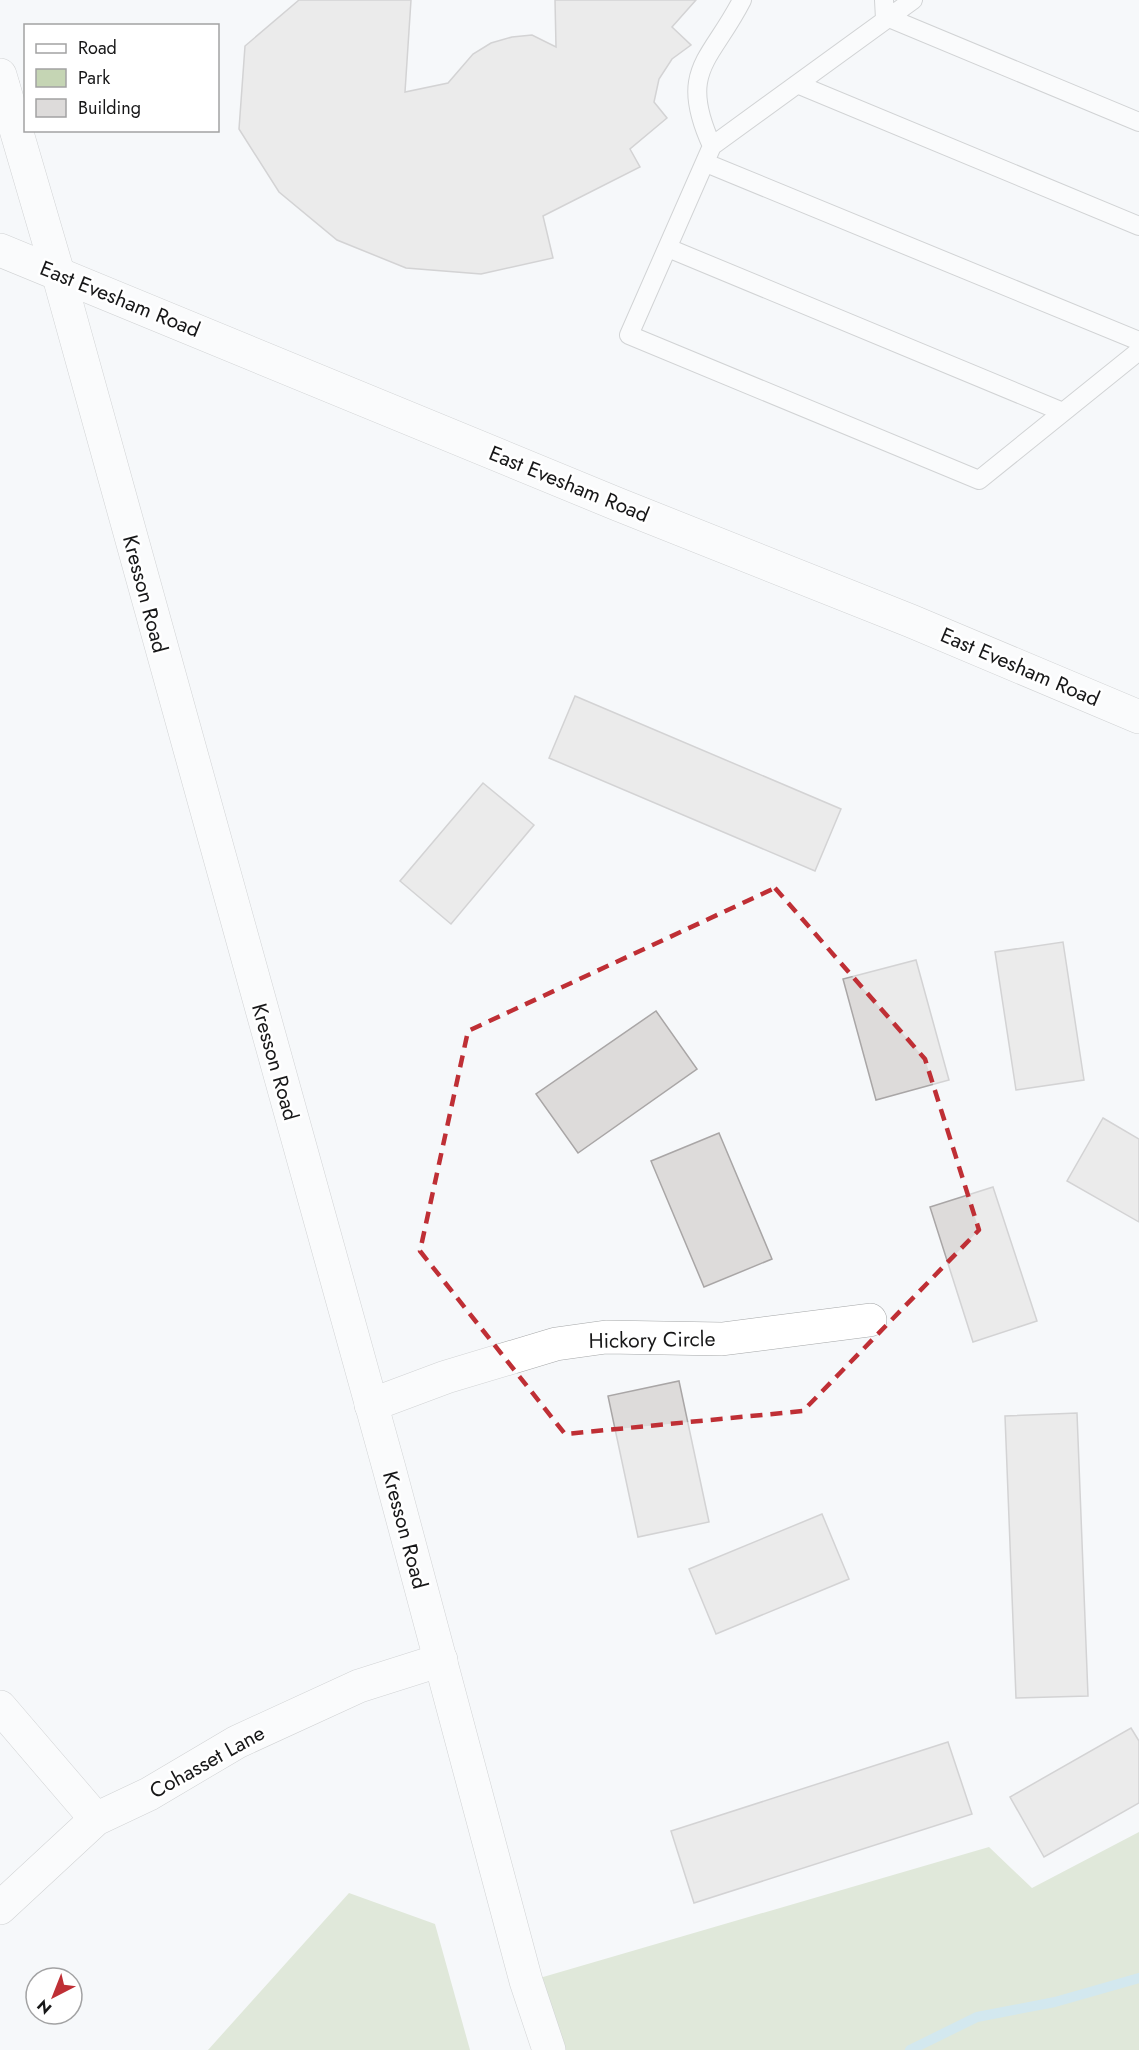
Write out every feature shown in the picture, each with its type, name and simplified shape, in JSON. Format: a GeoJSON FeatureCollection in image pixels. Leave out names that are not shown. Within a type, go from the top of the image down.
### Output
{"type":"FeatureCollection","features":[{"type":"Feature","properties":{"kind":"street","name":"Kresson Road"},"geometry":{"type":"LineString","coordinates":[[1,85],[58,273],[441,1660],[526,1982],[549,2050]]}},
{"type":"Feature","properties":{"kind":"street","name":"East Evesham Road"},"geometry":{"type":"LineString","coordinates":[[0,250],[617,504],[911,621],[1139,717]]}},
{"type":"Feature","properties":{"kind":"street","name":"Hickory Circle"},"geometry":{"type":"LineString","coordinates":[[371,1405],[446,1377],[556,1344],[606,1337],[722,1339],[870,1320]]}},
{"type":"Feature","properties":{"kind":"street","name":"Cohasset Lane"},"geometry":{"type":"LineString","coordinates":[[0,1908],[96,1819],[148,1794],[247,1737],[359,1686],[441,1660]]}},
{"type":"Feature","properties":{"kind":"street"},"geometry":{"type":"LineString","coordinates":[[0,1707],[96,1819]]}},
{"type":"Feature","properties":{"kind":"lane"},"geometry":{"type":"LineString","coordinates":[[709,154],[700,122],[697,93],[702,65],[716,40],[731,22],[742,0]]}},
{"type":"Feature","properties":{"kind":"lane"},"geometry":{"type":"LineString","coordinates":[[913,0],[887,9],[709,154],[629,335],[979,480],[1139,351]]}},
{"type":"Feature","properties":{"kind":"lane"},"geometry":{"type":"LineString","coordinates":[[887,9],[1139,122]]}},
{"type":"Feature","properties":{"kind":"lane"},"geometry":{"type":"LineString","coordinates":[[797,84],[1139,226]]}},
{"type":"Feature","properties":{"kind":"lane"},"geometry":{"type":"LineString","coordinates":[[709,154],[1139,341]]}},
{"type":"Feature","properties":{"kind":"lane"},"geometry":{"type":"LineString","coordinates":[[668,248],[1063,412]]}},
{"type":"Feature","properties":{"kind":"highlighted area"},"geometry":{"type":"Polygon","coordinates":[[[775,888],[925,1059],[979,1230],[803,1411],[565,1434],[420,1251],[468,1031],[775,888]]]}},
{"type":"Feature","properties":{"kind":"green space"},"geometry":{"type":"Polygon","coordinates":[[[1139,1832],[1139,2050],[549,2050],[526,1982],[989,1847],[1032,1888],[1139,1832]]]}},
{"type":"Feature","properties":{"kind":"green space"},"geometry":{"type":"Polygon","coordinates":[[[349,1893],[435,1924],[470,2050],[208,2050],[349,1893]]]}},
{"type":"Feature","properties":{"kind":"building"},"geometry":{"type":"Polygon","coordinates":[[[299,0],[411,0],[405,92],[448,83],[473,54],[491,43],[512,37],[532,35],[556,47],[555,0],[696,0],[672,27],[691,45],[672,59],[659,79],[654,102],[667,118],[630,149],[640,167],[543,216],[553,258],[481,274],[406,268],[337,240],[279,192],[239,129],[245,46],[299,0]]]}},
{"type":"Feature","properties":{"kind":"building"},"geometry":{"type":"Polygon","coordinates":[[[575,696],[841,809],[815,871],[549,758],[575,696]]]}},
{"type":"Feature","properties":{"kind":"building"},"geometry":{"type":"Polygon","coordinates":[[[483,783],[534,825],[451,924],[400,881],[483,783]]]}},
{"type":"Feature","properties":{"kind":"building"},"geometry":{"type":"Polygon","coordinates":[[[1063,942],[1084,1080],[1016,1090],[995,952],[1063,942]]]}},
{"type":"Feature","properties":{"kind":"building"},"geometry":{"type":"Polygon","coordinates":[[[916,960],[949,1080],[876,1100],[843,979],[916,960]]]}},
{"type":"Feature","properties":{"kind":"building"},"geometry":{"type":"Polygon","coordinates":[[[656,1011],[697,1069],[578,1153],[536,1094],[656,1011]]]}},
{"type":"Feature","properties":{"kind":"building"},"geometry":{"type":"Polygon","coordinates":[[[1103,1118],[1139,1139],[1139,1222],[1067,1181],[1103,1118]]]}},
{"type":"Feature","properties":{"kind":"building"},"geometry":{"type":"Polygon","coordinates":[[[719,1133],[772,1259],[704,1287],[651,1161],[719,1133]]]}},
{"type":"Feature","properties":{"kind":"building"},"geometry":{"type":"Polygon","coordinates":[[[993,1187],[1037,1321],[973,1342],[930,1207],[993,1187]]]}},
{"type":"Feature","properties":{"kind":"building"},"geometry":{"type":"Polygon","coordinates":[[[679,1381],[709,1522],[638,1537],[608,1396],[679,1381]]]}},
{"type":"Feature","properties":{"kind":"building"},"geometry":{"type":"Polygon","coordinates":[[[1077,1413],[1088,1696],[1016,1698],[1005,1416],[1077,1413]]]}},
{"type":"Feature","properties":{"kind":"building"},"geometry":{"type":"Polygon","coordinates":[[[822,1514],[849,1579],[716,1634],[689,1569],[822,1514]]]}},
{"type":"Feature","properties":{"kind":"building"},"geometry":{"type":"Polygon","coordinates":[[[1131,1728],[1139,1741],[1139,1803],[1044,1857],[1010,1797],[1131,1728]]]}},
{"type":"Feature","properties":{"kind":"building"},"geometry":{"type":"Polygon","coordinates":[[[948,1742],[972,1814],[694,1903],[671,1831],[948,1742]]]}},
{"type":"Feature","properties":{"kind":"waterway"},"geometry":{"type":"LineString","coordinates":[[910,2050],[977,2017],[1055,2002],[1139,1978]]}}]}
